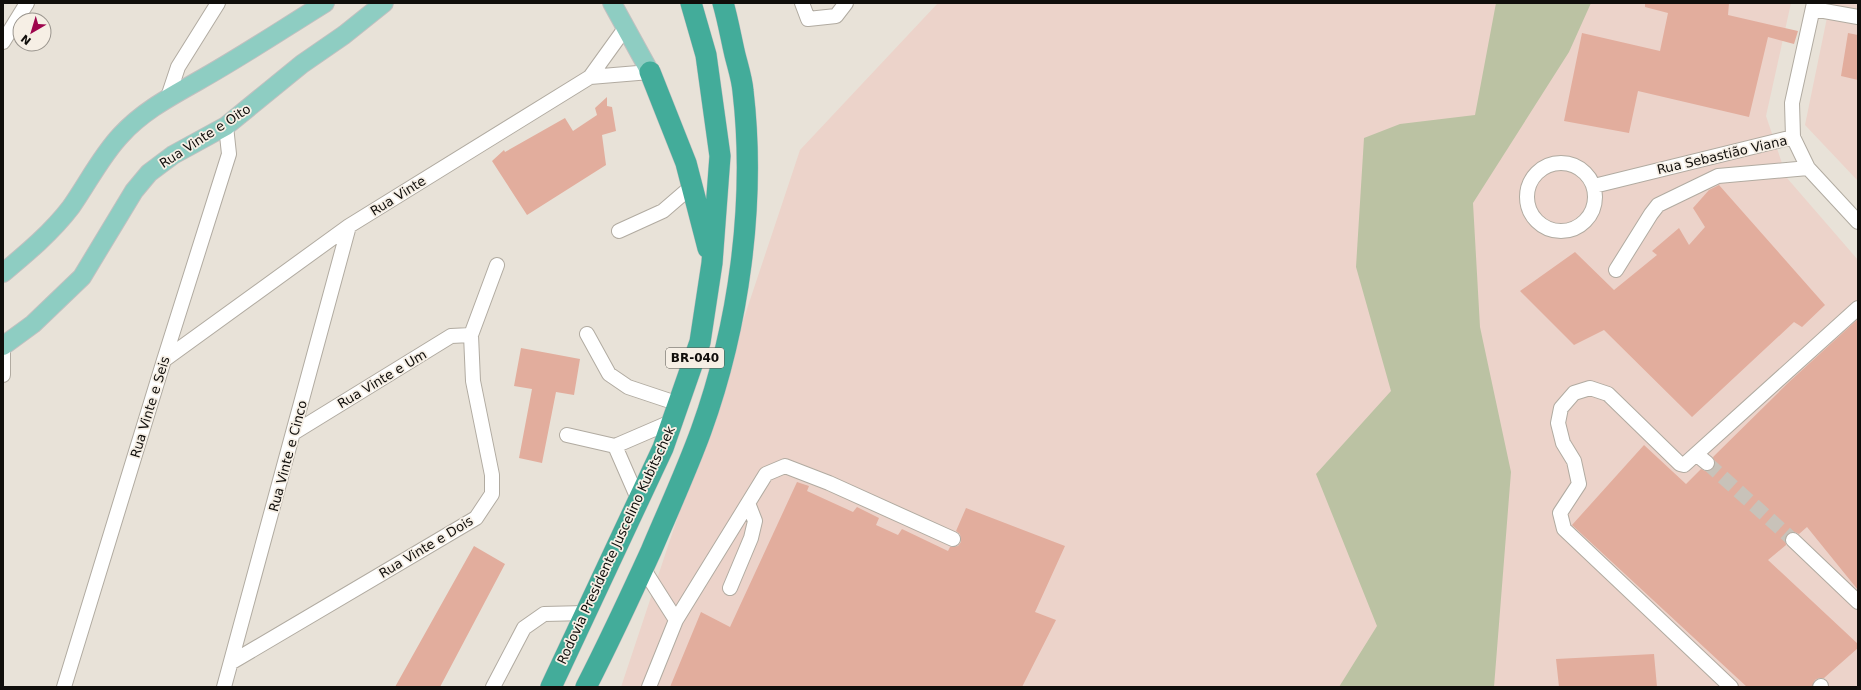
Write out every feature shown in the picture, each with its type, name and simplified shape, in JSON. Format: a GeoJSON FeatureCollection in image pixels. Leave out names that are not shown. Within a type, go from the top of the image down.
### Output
{"type":"FeatureCollection","features":[{"type":"Feature","properties":{"kind":"highway","name":"Rodovia Presidente Juscelino Kubitschek"},"geometry":{"type":"LineString","coordinates":[[551,687],[663,448],[700,342],[712,263],[720,156],[706,55],[690,3]]}},
{"type":"Feature","properties":{"kind":"highway","name":"BR-040"},"geometry":{"type":"LineString","coordinates":[[586,687],[611,638],[643,568],[673,501],[702,430],[722,361],[735,303],[744,229],[748,166],[743,90],[723,3]]}},
{"type":"Feature","properties":{"kind":"highway"},"geometry":{"type":"LineString","coordinates":[[734,3],[743,90]]}},
{"type":"Feature","properties":{"kind":"highway"},"geometry":{"type":"LineString","coordinates":[[650,72],[686,163],[712,263]]}},
{"type":"Feature","properties":{"kind":"main road"},"geometry":{"type":"LineString","coordinates":[[3,272],[44,237],[70,208],[106,153],[121,135],[143,115],[168,97],[198,81],[325,3]]}},
{"type":"Feature","properties":{"kind":"main road","name":"Rua Vinte e Oito"},"geometry":{"type":"LineString","coordinates":[[3,346],[33,324],[82,278],[134,191],[149,173],[173,155],[226,126],[302,64],[344,35],[384,3]]}},
{"type":"Feature","properties":{"kind":"main road"},"geometry":{"type":"LineString","coordinates":[[612,3],[650,72]]}},
{"type":"Feature","properties":{"kind":"street"},"geometry":{"type":"LineString","coordinates":[[3,42],[27,3]]}},
{"type":"Feature","properties":{"kind":"street"},"geometry":{"type":"LineString","coordinates":[[168,97],[178,66],[218,3]]}},
{"type":"Feature","properties":{"kind":"street"},"geometry":{"type":"LineString","coordinates":[[802,3],[808,19],[836,16],[846,3]]}},
{"type":"Feature","properties":{"kind":"street"},"geometry":{"type":"LineString","coordinates":[[1793,138],[1792,103],[1813,6],[1858,17]]}},
{"type":"Feature","properties":{"kind":"street"},"geometry":{"type":"LineString","coordinates":[[590,76],[626,27]]}},
{"type":"Feature","properties":{"kind":"street","name":"Rua Vinte"},"geometry":{"type":"LineString","coordinates":[[164,360],[349,226],[590,76],[650,72]]}},
{"type":"Feature","properties":{"kind":"street","name":"Rua Vinte e Seis"},"geometry":{"type":"LineString","coordinates":[[64,687],[229,154],[226,126]]}},
{"type":"Feature","properties":{"kind":"street","name":"Rua Sebastião Viana"},"geometry":{"type":"LineString","coordinates":[[1594,186],[1793,138],[1808,168],[1858,222]]}},
{"type":"Feature","properties":{"kind":"street"},"geometry":{"type":"LineString","coordinates":[[1558,163],[1569,164],[1580,168],[1588,176],[1594,186],[1596,197],[1594,208],[1588,218],[1580,226],[1570,230],[1558,231],[1547,228],[1538,222],[1531,213],[1527,202],[1527,191],[1531,180],[1547,165],[1558,163]]}},
{"type":"Feature","properties":{"kind":"street"},"geometry":{"type":"LineString","coordinates":[[1616,270],[1650,214],[1658,205],[1718,176],[1808,168]]}},
{"type":"Feature","properties":{"kind":"street"},"geometry":{"type":"LineString","coordinates":[[618,231],[663,211],[692,186]]}},
{"type":"Feature","properties":{"kind":"street","name":"Rua Vinte e Cinco"},"geometry":{"type":"LineString","coordinates":[[224,687],[295,432],[349,226]]}},
{"type":"Feature","properties":{"kind":"street","name":"Rua Vinte e Dois"},"geometry":{"type":"LineString","coordinates":[[232,662],[476,518],[492,494],[492,475],[473,381],[472,335],[497,264]]}},
{"type":"Feature","properties":{"kind":"street"},"geometry":{"type":"LineString","coordinates":[[1731,687],[1564,529],[1560,513],[1579,484],[1574,461],[1563,443],[1558,423],[1561,408],[1574,393],[1590,388],[1608,394],[1682,465],[1858,308]]}},
{"type":"Feature","properties":{"kind":"street"},"geometry":{"type":"LineString","coordinates":[[587,334],[608,374],[628,387],[676,412]]}},
{"type":"Feature","properties":{"kind":"street","name":"Rua Vinte e Um"},"geometry":{"type":"LineString","coordinates":[[295,432],[451,336],[472,335]]}},
{"type":"Feature","properties":{"kind":"street"},"geometry":{"type":"LineString","coordinates":[[3,346],[3,375]]}},
{"type":"Feature","properties":{"kind":"street"},"geometry":{"type":"LineString","coordinates":[[568,435],[615,446],[676,412]]}},
{"type":"Feature","properties":{"kind":"street"},"geometry":{"type":"LineString","coordinates":[[615,446],[639,501]]}},
{"type":"Feature","properties":{"kind":"street"},"geometry":{"type":"LineString","coordinates":[[1696,454],[1708,463]]}},
{"type":"Feature","properties":{"kind":"street"},"geometry":{"type":"LineString","coordinates":[[649,687],[676,620],[766,474],[785,466],[829,483],[953,539]]}},
{"type":"Feature","properties":{"kind":"street"},"geometry":{"type":"LineString","coordinates":[[730,588],[751,538],[755,521],[748,503]]}},
{"type":"Feature","properties":{"kind":"street"},"geometry":{"type":"LineString","coordinates":[[1793,540],[1858,602]]}},
{"type":"Feature","properties":{"kind":"street"},"geometry":{"type":"LineString","coordinates":[[643,568],[676,620]]}},
{"type":"Feature","properties":{"kind":"street"},"geometry":{"type":"LineString","coordinates":[[493,687],[524,628],[544,614],[586,613]]}},
{"type":"Feature","properties":{"kind":"shaded area"},"geometry":{"type":"Polygon","coordinates":[[[938,3],[1791,3],[1766,116],[1787,178],[1858,260],[1858,687],[621,687],[800,150],[938,3]]]}},
{"type":"Feature","properties":{"kind":"shaded area"},"geometry":{"type":"Polygon","coordinates":[[[1830,3],[1858,3],[1858,181],[1805,125],[1830,3]]]}},
{"type":"Feature","properties":{"kind":"green space"},"geometry":{"type":"Polygon","coordinates":[[[1496,3],[1591,3],[1569,52],[1473,203],[1480,327],[1511,472],[1494,687],[1339,687],[1377,626],[1316,474],[1391,391],[1356,267],[1364,138],[1400,124],[1475,115],[1496,3]]]}},
{"type":"Feature","properties":{"kind":"building"},"geometry":{"type":"Polygon","coordinates":[[[1645,3],[1729,3],[1728,15],[1798,31],[1794,44],[1768,37],[1749,117],[1638,91],[1629,133],[1564,121],[1582,33],[1660,51],[1668,13],[1645,7],[1645,3]]]}},
{"type":"Feature","properties":{"kind":"building"},"geometry":{"type":"Polygon","coordinates":[[[1848,33],[1858,35],[1858,80],[1841,76],[1848,33]]]}},
{"type":"Feature","properties":{"kind":"building"},"geometry":{"type":"Polygon","coordinates":[[[607,97],[607,106],[612,107],[616,131],[602,135],[606,165],[527,215],[492,161],[504,150],[505,152],[565,118],[573,131],[597,115],[595,108],[607,97]]]}},
{"type":"Feature","properties":{"kind":"building"},"geometry":{"type":"Polygon","coordinates":[[[1719,185],[1825,305],[1802,327],[1794,322],[1692,417],[1604,330],[1574,345],[1520,291],[1575,252],[1614,290],[1657,255],[1652,251],[1679,228],[1689,245],[1705,227],[1693,208],[1709,190],[1719,185]]]}},
{"type":"Feature","properties":{"kind":"building"},"geometry":{"type":"Polygon","coordinates":[[[1858,319],[1858,590],[1807,527],[1799,534],[1795,532],[1787,534],[1785,538],[1786,545],[1768,560],[1858,644],[1858,648],[1824,678],[1815,680],[1812,687],[1747,687],[1572,525],[1644,445],[1686,484],[1701,469],[1710,471],[1715,465],[1713,457],[1789,382],[1858,319]]]}},
{"type":"Feature","properties":{"kind":"building"},"geometry":{"type":"Polygon","coordinates":[[[521,348],[580,359],[574,395],[556,392],[542,463],[519,458],[532,389],[514,386],[521,348]]]}},
{"type":"Feature","properties":{"kind":"building"},"geometry":{"type":"Polygon","coordinates":[[[797,482],[809,486],[807,491],[853,512],[857,507],[879,518],[876,525],[898,535],[902,529],[948,551],[950,547],[958,546],[961,542],[960,534],[956,531],[966,508],[1065,546],[1035,612],[1056,620],[1022,687],[670,687],[701,612],[730,627],[797,482]]]}},
{"type":"Feature","properties":{"kind":"building"},"geometry":{"type":"Polygon","coordinates":[[[474,546],[505,564],[440,687],[395,687],[474,546]]]}},
{"type":"Feature","properties":{"kind":"building"},"geometry":{"type":"Polygon","coordinates":[[[1654,654],[1657,687],[1559,687],[1556,659],[1654,654]]]}},
{"type":"Feature","properties":{"kind":"tunnel"},"geometry":{"type":"LineString","coordinates":[[1707,463],[1793,540]]}}]}
